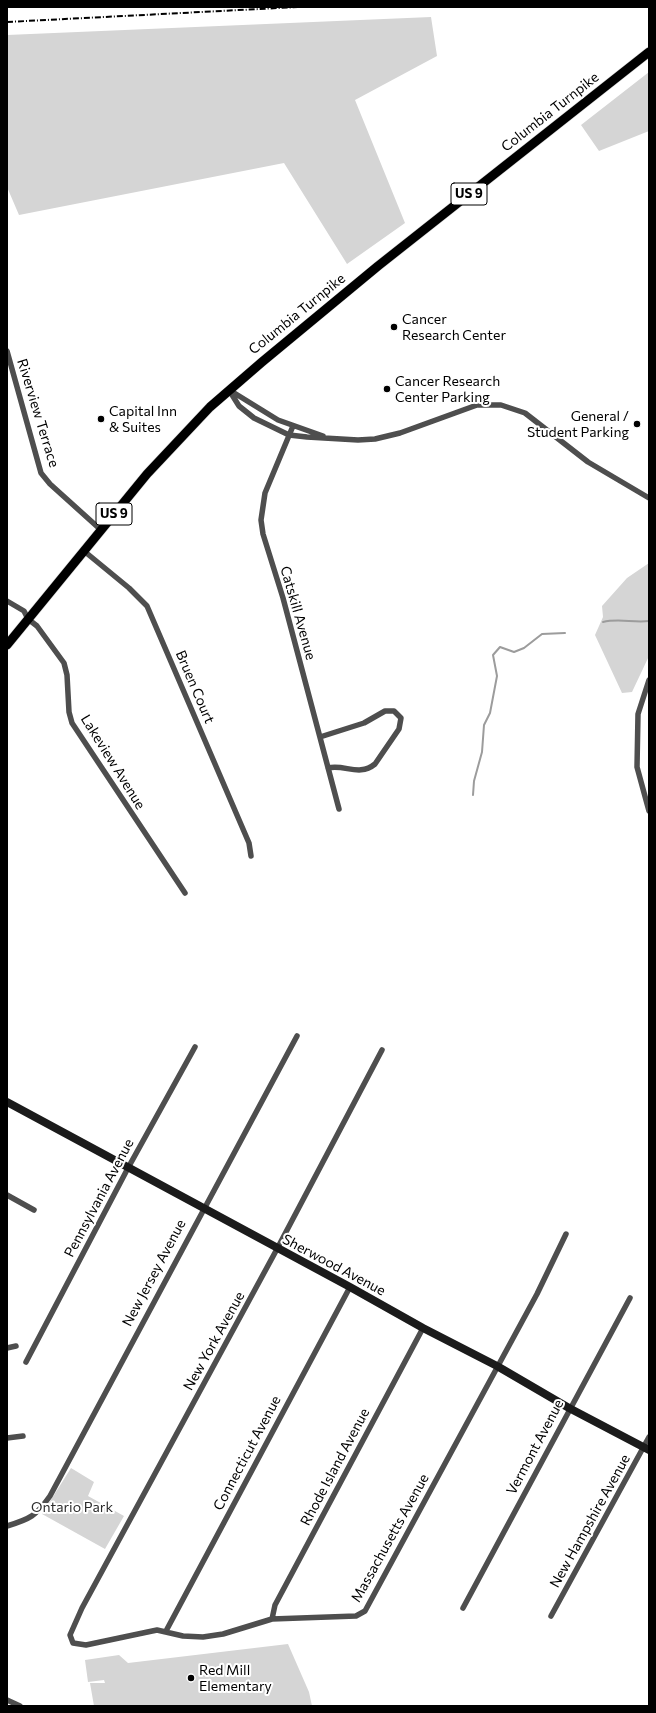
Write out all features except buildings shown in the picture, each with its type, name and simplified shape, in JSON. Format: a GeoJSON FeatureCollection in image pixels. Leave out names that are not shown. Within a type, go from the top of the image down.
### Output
{"type":"FeatureCollection","features":[{"type":"Feature","properties":{"kind":"main road","name":"Columbia Turnpike"},"geometry":{"type":"LineString","coordinates":[[7,645],[163,457],[229,390],[378,266],[649,52]]}},
{"type":"Feature","properties":{"kind":"street","name":"Riverview Terrace"},"geometry":{"type":"LineString","coordinates":[[7,351],[41,473],[50,484],[101,530]]}},
{"type":"Feature","properties":{"kind":"street"},"geometry":{"type":"LineString","coordinates":[[229,390],[264,413],[293,426],[330,438]]}},
{"type":"Feature","properties":{"kind":"street"},"geometry":{"type":"LineString","coordinates":[[229,390],[239,406],[254,418],[289,435],[330,438],[375,439],[400,433],[477,405],[501,405],[525,413],[588,462],[649,498]]}},
{"type":"Feature","properties":{"kind":"street","name":"Catskill Avenue"},"geometry":{"type":"LineString","coordinates":[[293,426],[265,493],[261,520],[263,534],[283,598],[339,809]]}},
{"type":"Feature","properties":{"kind":"street","name":"Bruen Court"},"geometry":{"type":"LineString","coordinates":[[84,551],[129,588],[147,606],[249,843],[251,856]]}},
{"type":"Feature","properties":{"kind":"street","name":"Lakeview Avenue"},"geometry":{"type":"LineString","coordinates":[[7,601],[18,606],[24,611],[28,619],[38,626],[64,663],[67,675],[69,712],[78,732],[185,893]]}},
{"type":"Feature","properties":{"kind":"street"},"geometry":{"type":"LineString","coordinates":[[649,680],[638,714],[637,767],[649,811]]}},
{"type":"Feature","properties":{"kind":"street"},"geometry":{"type":"LineString","coordinates":[[320,737],[364,723],[385,712],[394,711],[401,718],[399,729],[375,764],[370,768],[357,771],[333,767],[328,768]]}},
{"type":"Feature","properties":{"kind":"street","name":"New Jersey Avenue"},"geometry":{"type":"LineString","coordinates":[[7,1526],[39,1512],[50,1496],[202,1208],[297,1036]]}},
{"type":"Feature","properties":{"kind":"street","name":"Pennsylvania Avenue"},"geometry":{"type":"LineString","coordinates":[[26,1362],[128,1168],[195,1047]]}},
{"type":"Feature","properties":{"kind":"street","name":"New York Avenue"},"geometry":{"type":"LineString","coordinates":[[73,1643],[70,1635],[82,1608],[277,1249],[382,1050]]}},
{"type":"Feature","properties":{"kind":"street","name":"Sherwood Avenue"},"geometry":{"type":"LineString","coordinates":[[7,1102],[423,1328],[498,1366],[570,1408],[646,1448]]}},
{"type":"Feature","properties":{"kind":"street"},"geometry":{"type":"LineString","coordinates":[[7,1195],[34,1210]]}},
{"type":"Feature","properties":{"kind":"street","name":"Massachusetts Avenue"},"geometry":{"type":"LineString","coordinates":[[73,1643],[86,1645],[157,1630],[183,1636],[203,1637],[223,1634],[272,1619],[356,1616],[365,1611],[537,1294],[566,1234]]}},
{"type":"Feature","properties":{"kind":"street","name":"Connecticut Avenue"},"geometry":{"type":"LineString","coordinates":[[166,1631],[350,1287]]}},
{"type":"Feature","properties":{"kind":"street","name":"Vermont Avenue"},"geometry":{"type":"LineString","coordinates":[[463,1608],[630,1298]]}},
{"type":"Feature","properties":{"kind":"street","name":"Rhode Island Avenue"},"geometry":{"type":"LineString","coordinates":[[272,1619],[275,1605],[423,1328]]}},
{"type":"Feature","properties":{"kind":"street"},"geometry":{"type":"LineString","coordinates":[[7,1348],[16,1346]]}},
{"type":"Feature","properties":{"kind":"street"},"geometry":{"type":"LineString","coordinates":[[7,1438],[23,1436]]}},
{"type":"Feature","properties":{"kind":"street","name":"New Hampshire Avenue"},"geometry":{"type":"LineString","coordinates":[[551,1616],[646,1448],[649,1437]]}},
{"type":"Feature","properties":{"kind":"street"},"geometry":{"type":"LineString","coordinates":[[7,1700],[20,1706]]}},
{"type":"Feature","properties":{"kind":"green space"},"geometry":{"type":"Polygon","coordinates":[[[431,17],[437,56],[355,100],[405,223],[347,264],[284,163],[19,215],[7,187],[7,35],[431,17]]]}},
{"type":"Feature","properties":{"kind":"green space"},"geometry":{"type":"Polygon","coordinates":[[[649,72],[649,131],[599,151],[581,125],[649,72]]]}},
{"type":"Feature","properties":{"kind":"green space"},"geometry":{"type":"Polygon","coordinates":[[[649,563],[649,656],[632,692],[622,693],[595,635],[603,617],[602,606],[627,578],[649,563]]]}},
{"type":"Feature","properties":{"kind":"green space","name":"Ontario Park"},"geometry":{"type":"Polygon","coordinates":[[[71,1468],[94,1482],[88,1496],[124,1516],[105,1549],[42,1514],[71,1468]]]}},
{"type":"Feature","properties":{"kind":"green space","name":"Red Mill Elementary"},"geometry":{"type":"Polygon","coordinates":[[[288,1644],[309,1692],[312,1706],[94,1706],[90,1683],[105,1683],[104,1680],[88,1682],[85,1660],[119,1655],[128,1663],[288,1644]]]}},
{"type":"Feature","properties":{"kind":"waterway"},"geometry":{"type":"LineString","coordinates":[[603,622],[615,620],[649,621]]}},
{"type":"Feature","properties":{"kind":"waterway"},"geometry":{"type":"LineString","coordinates":[[473,795],[474,781],[482,752],[484,725],[490,713],[497,676],[493,655],[500,647],[514,652],[524,648],[542,634],[565,633]]}},
{"type":"Feature","properties":{"kind":"railway"},"geometry":{"type":"LineString","coordinates":[[7,22],[298,7]]}},
{"type":"Feature","properties":{"kind":"place","name":"Cancer Research Center"},"geometry":{"type":"Point","coordinates":[394,327]}},
{"type":"Feature","properties":{"kind":"place","name":"Cancer Research Center Parking"},"geometry":{"type":"Point","coordinates":[387,389]}},
{"type":"Feature","properties":{"kind":"place","name":"Capital Inn & Suites"},"geometry":{"type":"Point","coordinates":[101,419]}},
{"type":"Feature","properties":{"kind":"place","name":"General / Student Parking"},"geometry":{"type":"Point","coordinates":[637,424]}},
{"type":"Feature","properties":{"kind":"place","name":"Red Mill Elementary"},"geometry":{"type":"Point","coordinates":[191,1678]}}]}
